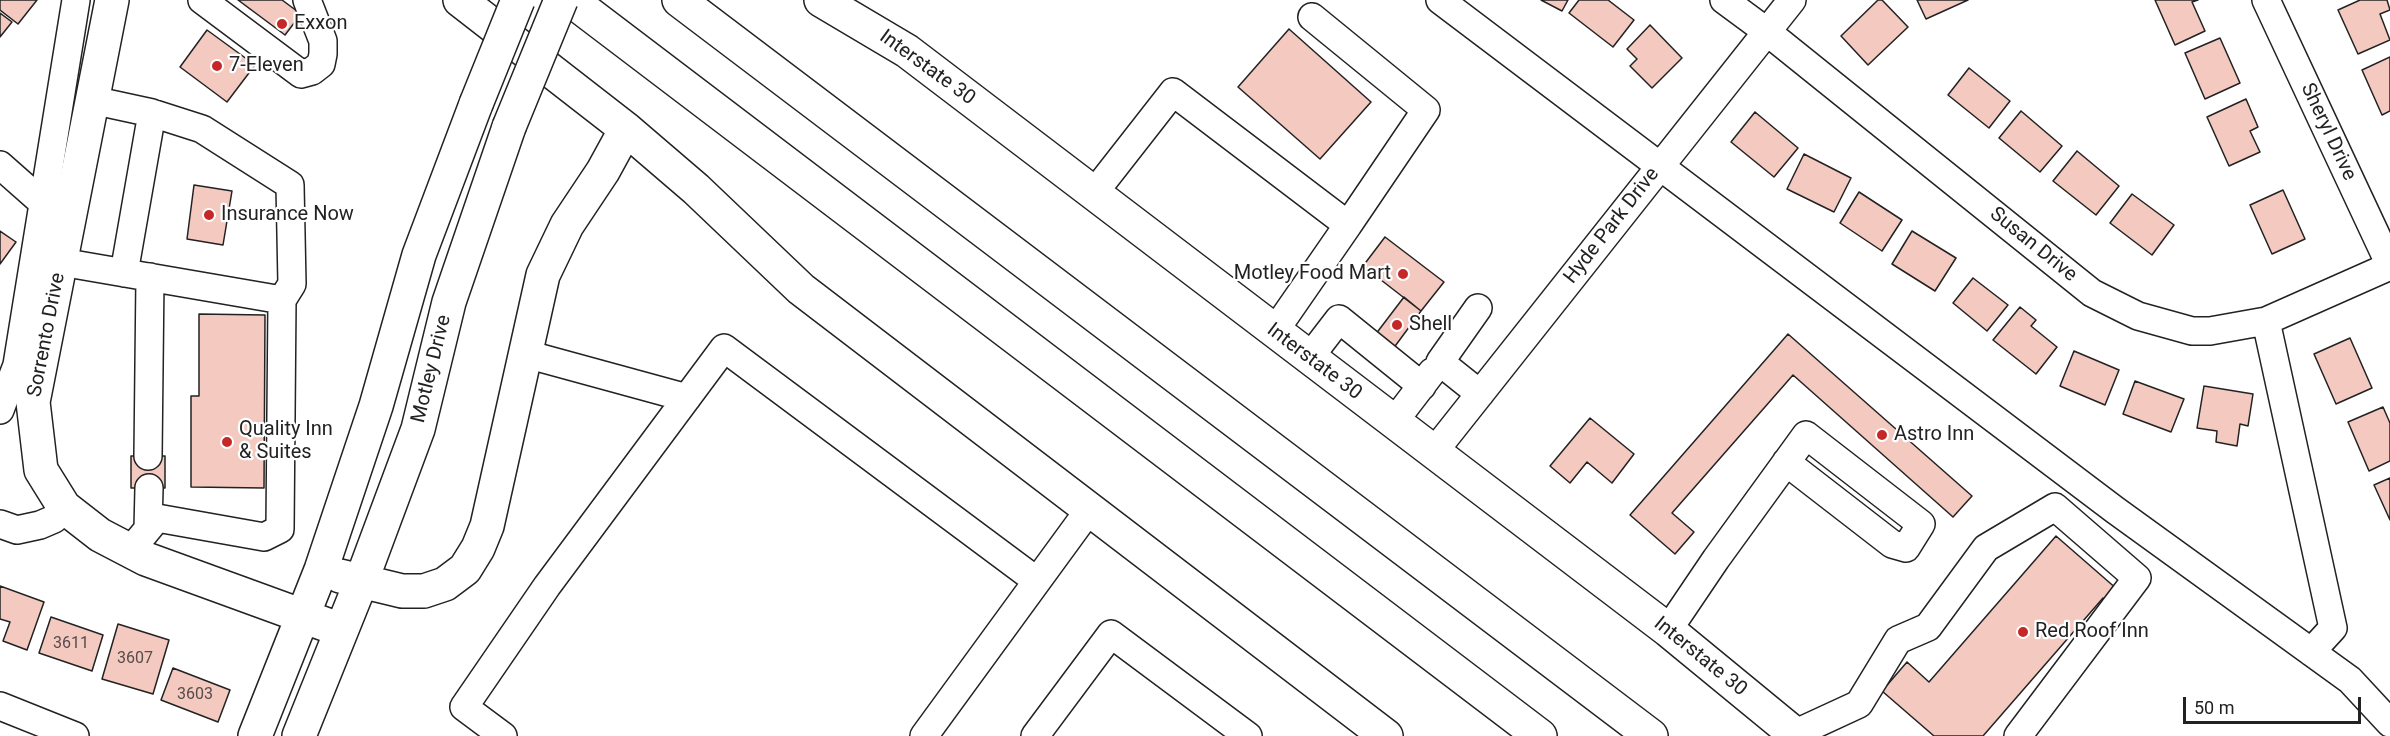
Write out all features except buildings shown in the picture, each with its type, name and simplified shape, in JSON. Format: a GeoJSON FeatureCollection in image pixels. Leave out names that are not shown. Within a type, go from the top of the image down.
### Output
{"type":"FeatureCollection","features":[{"type":"Feature","properties":{"kind":"main road","name":"Sorrento Drive"},"geometry":{"type":"LineString","coordinates":[[112,0],[93,97],[57,207],[61,262],[14,400],[41,470],[64,507],[100,535],[139,540],[146,559],[341,630]]}},
{"type":"Feature","properties":{"kind":"main road"},"geometry":{"type":"LineString","coordinates":[[460,0],[626,129],[696,189],[801,289],[1386,736]]}},
{"type":"Feature","properties":{"kind":"main road"},"geometry":{"type":"LineString","coordinates":[[255,736],[321,570],[376,406],[419,255],[518,0]]}},
{"type":"Feature","properties":{"kind":"main road","name":"Motley Drive"},"geometry":{"type":"LineString","coordinates":[[299,736],[418,429],[449,302],[509,127],[561,0]]}},
{"type":"Feature","properties":{"kind":"main road"},"geometry":{"type":"LineString","coordinates":[[571,0],[1540,736]]}},
{"type":"Feature","properties":{"kind":"main road"},"geometry":{"type":"LineString","coordinates":[[679,0],[1651,736]]}},
{"type":"Feature","properties":{"kind":"main road","name":"Interstate 30"},"geometry":{"type":"LineString","coordinates":[[821,0],[849,14],[907,51],[1668,630],[1796,735]]}},
{"type":"Feature","properties":{"kind":"main road"},"geometry":{"type":"LineString","coordinates":[[321,570],[360,582],[402,591],[424,591],[445,584],[465,569],[478,548],[487,526],[543,275],[567,225],[603,171],[626,129]]}},
{"type":"Feature","properties":{"kind":"street"},"geometry":{"type":"LineString","coordinates":[[14,400],[17,365],[57,207],[62,85],[76,0]]}},
{"type":"Feature","properties":{"kind":"street"},"geometry":{"type":"LineString","coordinates":[[202,0],[301,74],[312,71],[321,64],[324,54],[323,41],[307,0]]}},
{"type":"Feature","properties":{"kind":"street"},"geometry":{"type":"LineString","coordinates":[[1440,0],[2115,510],[2350,680],[2390,723]]}},
{"type":"Feature","properties":{"kind":"street","name":"Susan Drive"},"geometry":{"type":"LineString","coordinates":[[1724,0],[1766,31],[2092,293],[2138,316],[2192,331],[2210,332],[2266,321],[2390,266]]}},
{"type":"Feature","properties":{"kind":"street","name":"Hyde Park Drive"},"geometry":{"type":"LineString","coordinates":[[1433,453],[1792,0]]}},
{"type":"Feature","properties":{"kind":"street","name":"Sheryl Drive"},"geometry":{"type":"LineString","coordinates":[[2266,0],[2390,266]]}},
{"type":"Feature","properties":{"kind":"street"},"geometry":{"type":"LineString","coordinates":[[1274,332],[1426,110],[1312,18]]}},
{"type":"Feature","properties":{"kind":"street"},"geometry":{"type":"LineString","coordinates":[[62,85],[93,97],[202,129],[290,185],[292,284],[282,300],[280,530],[264,537],[157,518],[139,540]]}},
{"type":"Feature","properties":{"kind":"street"},"geometry":{"type":"LineString","coordinates":[[1094,193],[1173,92],[1348,225]]}},
{"type":"Feature","properties":{"kind":"street"},"geometry":{"type":"LineString","coordinates":[[148,456],[137,275],[138,186],[152,113]]}},
{"type":"Feature","properties":{"kind":"street"},"geometry":{"type":"LineString","coordinates":[[0,165],[57,207]]}},
{"type":"Feature","properties":{"kind":"street"},"geometry":{"type":"LineString","coordinates":[[61,262],[282,300]]}},
{"type":"Feature","properties":{"kind":"street"},"geometry":{"type":"LineString","coordinates":[[1393,423],[1478,308]]}},
{"type":"Feature","properties":{"kind":"street"},"geometry":{"type":"LineString","coordinates":[[1309,358],[1339,319],[1422,386]]}},
{"type":"Feature","properties":{"kind":"street"},"geometry":{"type":"LineString","coordinates":[[2266,321],[2333,628],[2311,652]]}},
{"type":"Feature","properties":{"kind":"street"},"geometry":{"type":"LineString","coordinates":[[503,736],[464,707],[547,586],[724,348],[1037,581]]}},
{"type":"Feature","properties":{"kind":"street"},"geometry":{"type":"LineString","coordinates":[[526,354],[687,398]]}},
{"type":"Feature","properties":{"kind":"street"},"geometry":{"type":"LineString","coordinates":[[1440,362],[1480,394]]}},
{"type":"Feature","properties":{"kind":"street"},"geometry":{"type":"LineString","coordinates":[[1668,630],[1786,462],[1806,435],[1921,524],[1906,548],[1892,544],[1786,462]]}},
{"type":"Feature","properties":{"kind":"street"},"geometry":{"type":"LineString","coordinates":[[139,540],[149,488]]}},
{"type":"Feature","properties":{"kind":"street"},"geometry":{"type":"LineString","coordinates":[[0,524],[17,530],[40,525],[54,519],[64,507]]}},
{"type":"Feature","properties":{"kind":"street"},"geometry":{"type":"LineString","coordinates":[[1796,735],[1858,704],[1898,640],[1928,627],[1986,548],[2055,507],[2137,578],[2018,736]]}},
{"type":"Feature","properties":{"kind":"street"},"geometry":{"type":"LineString","coordinates":[[924,736],[1089,510]]}},
{"type":"Feature","properties":{"kind":"street"},"geometry":{"type":"LineString","coordinates":[[1035,736],[1111,634],[1247,736]]}},
{"type":"Feature","properties":{"kind":"street"},"geometry":{"type":"LineString","coordinates":[[0,706],[42,730],[75,736]]}},
{"type":"Feature","properties":{"kind":"place","name":"Exxon"},"geometry":{"type":"Point","coordinates":[282,24]}},
{"type":"Feature","properties":{"kind":"place","name":"7-Eleven"},"geometry":{"type":"Point","coordinates":[217,66]}},
{"type":"Feature","properties":{"kind":"place","name":"Insurance Now"},"geometry":{"type":"Point","coordinates":[209,215]}},
{"type":"Feature","properties":{"kind":"place","name":"Motley Food Mart"},"geometry":{"type":"Point","coordinates":[1403,274]}},
{"type":"Feature","properties":{"kind":"place","name":"Shell"},"geometry":{"type":"Point","coordinates":[1397,325]}},
{"type":"Feature","properties":{"kind":"place","name":"Astro Inn"},"geometry":{"type":"Point","coordinates":[1882,435]}},
{"type":"Feature","properties":{"kind":"place","name":"Quality Inn & Suites"},"geometry":{"type":"Point","coordinates":[227,442]}},
{"type":"Feature","properties":{"kind":"place","name":"Red Roof Inn"},"geometry":{"type":"Point","coordinates":[2023,632]}}]}
